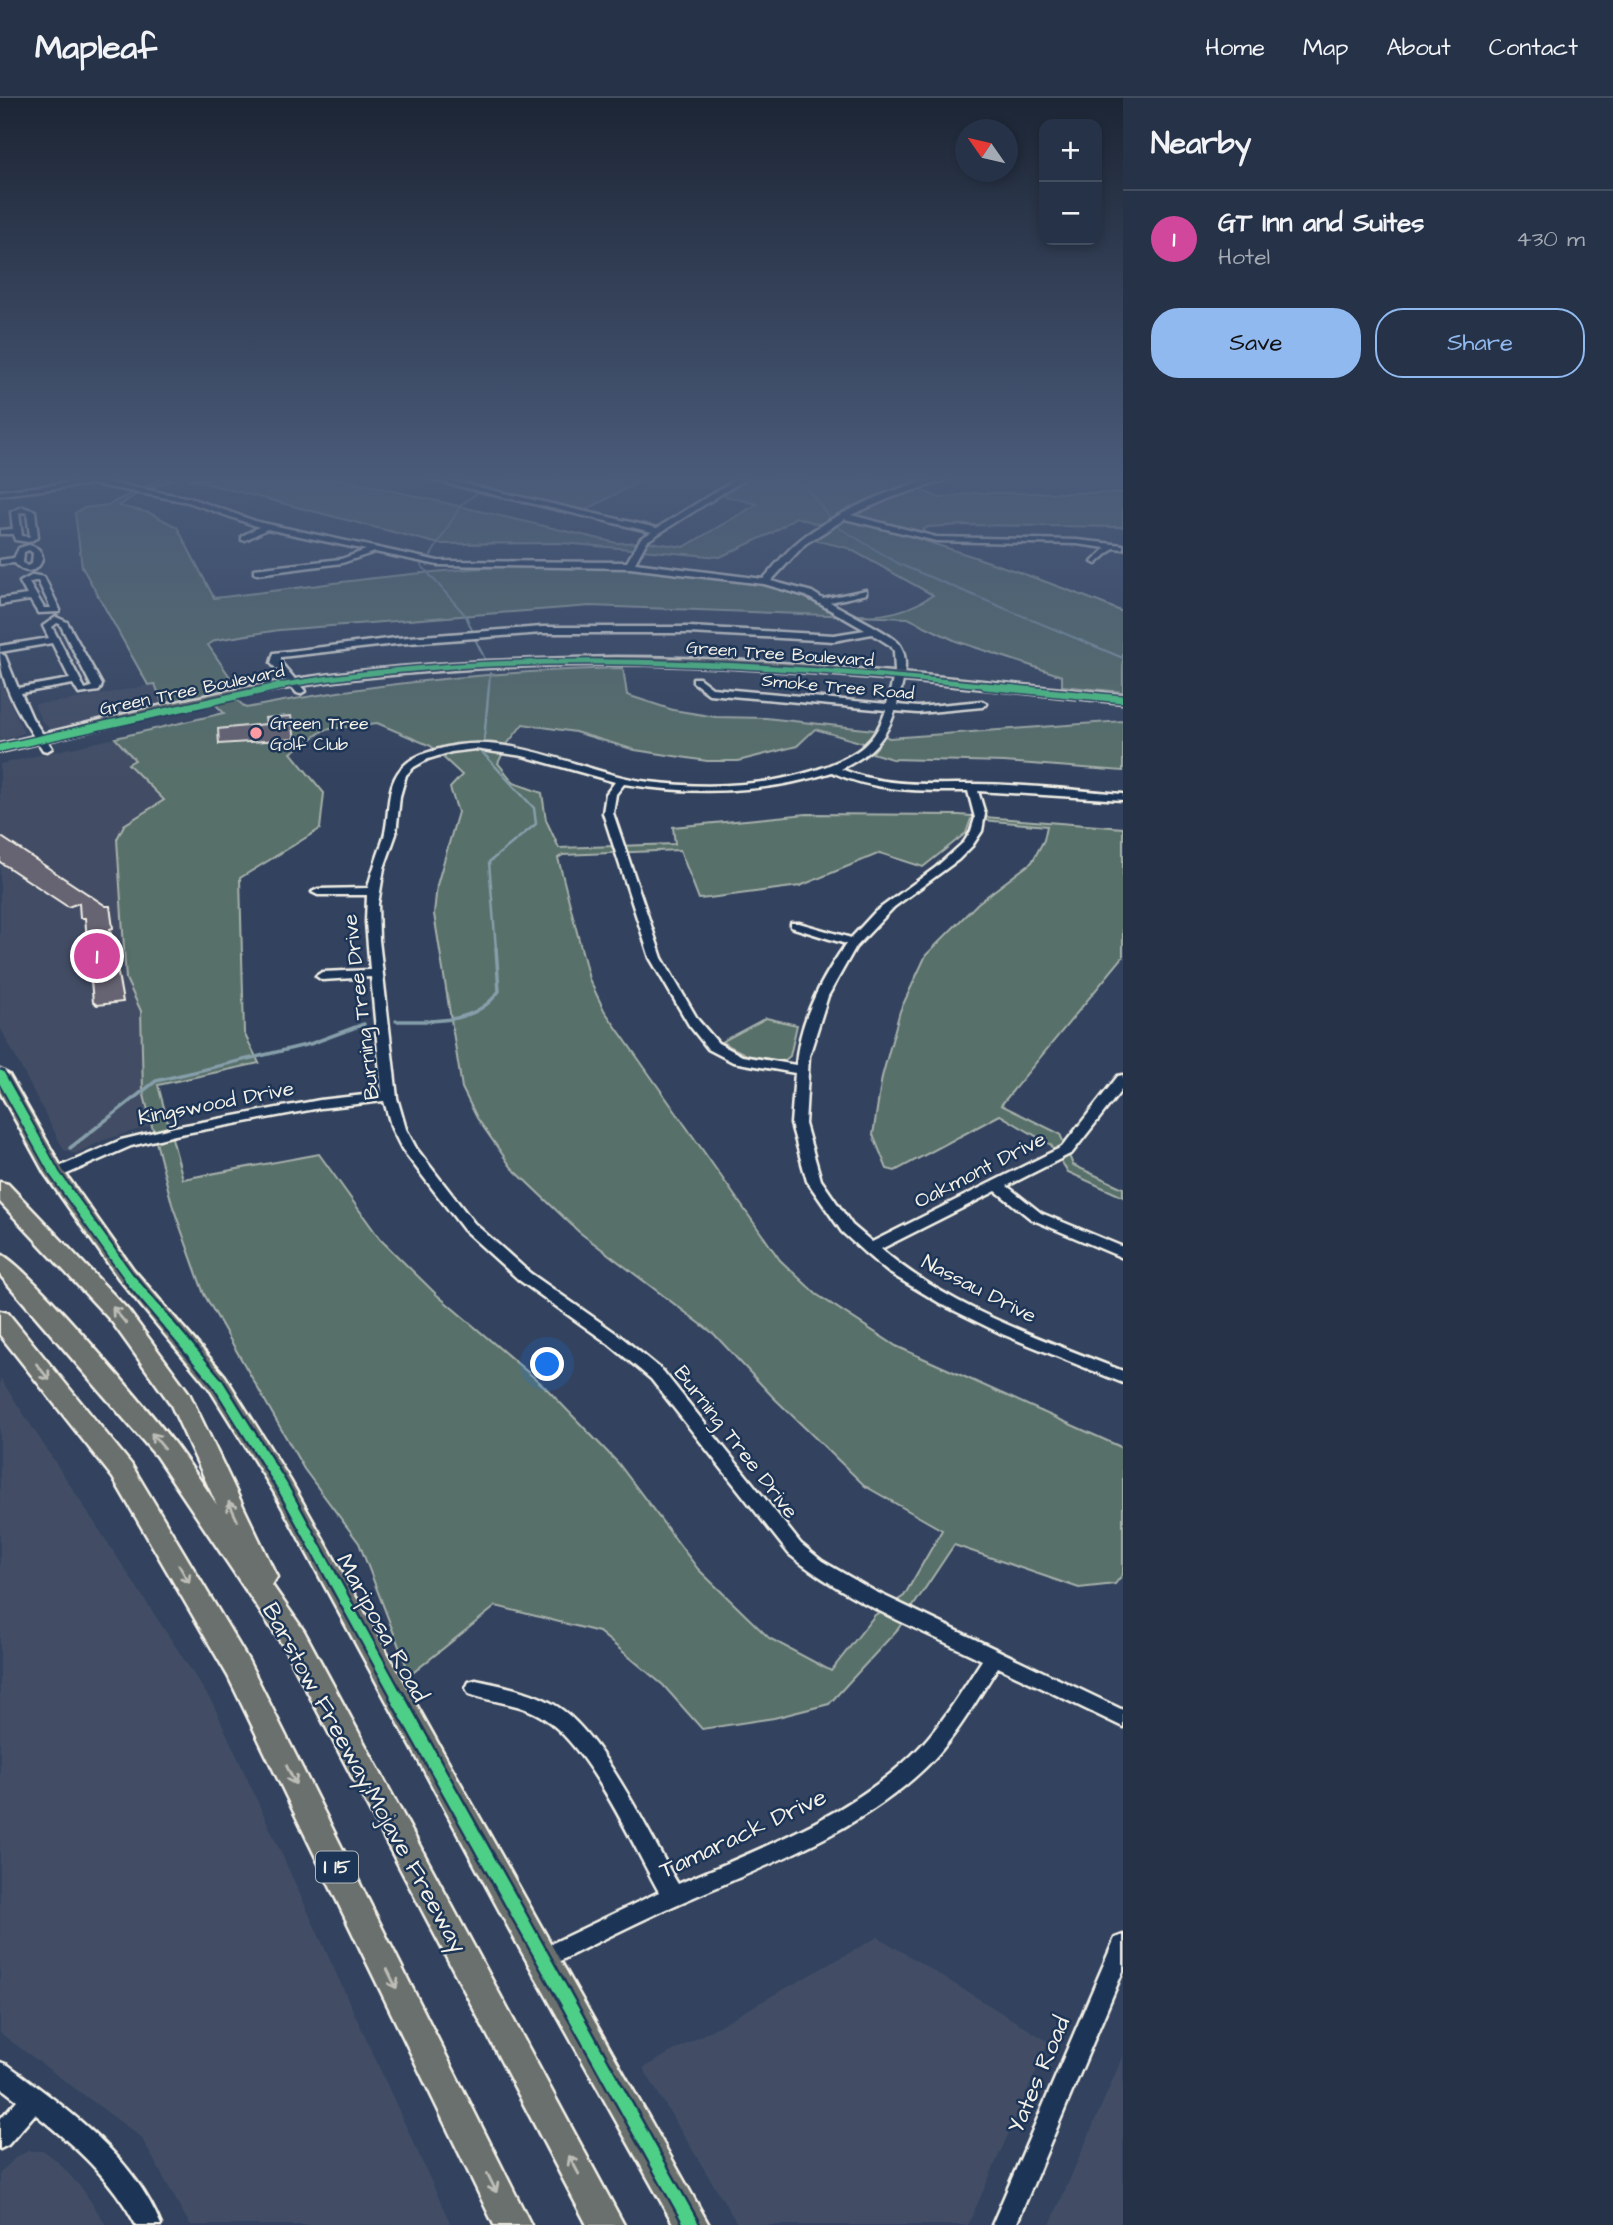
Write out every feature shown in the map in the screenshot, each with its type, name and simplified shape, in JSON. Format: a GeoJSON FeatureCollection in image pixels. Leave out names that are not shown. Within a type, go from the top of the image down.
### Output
{"type":"FeatureCollection","features":[{"type":"Feature","properties":{"kind":"highway"},"geometry":{"type":"LineString","coordinates":[[0,1189],[120,1316],[180,1399],[293,1639]]}},
{"type":"Feature","properties":{"kind":"highway","name":"Barstow Freeway;Mojave Freeway"},"geometry":{"type":"LineString","coordinates":[[0,1262],[28,1289],[165,1449],[293,1639],[606,2225]]}},
{"type":"Feature","properties":{"kind":"highway","name":"I 15"},"geometry":{"type":"LineString","coordinates":[[0,1319],[122,1471],[238,1668],[513,2225]]}},
{"type":"Feature","properties":{"kind":"main road","name":"Green Tree Boulevard"},"geometry":{"type":"LineString","coordinates":[[0,759],[44,744],[297,687],[506,664],[637,661],[745,665],[1123,699]]}},
{"type":"Feature","properties":{"kind":"main road","name":"Green Tree Boulevard"},"geometry":{"type":"LineString","coordinates":[[0,748],[44,744]]}},
{"type":"Feature","properties":{"kind":"main road","name":"Mariposa Road"},"geometry":{"type":"LineString","coordinates":[[0,1075],[55,1174],[126,1274],[217,1382],[282,1486],[542,1959],[692,2225]]}},
{"type":"Feature","properties":{"kind":"street","name":"Burning Tree Drive"},"geometry":{"type":"LineString","coordinates":[[735,578],[799,590],[824,601],[875,631],[898,649],[896,678],[885,729],[875,743],[831,768],[789,781],[744,788],[683,788],[621,781],[507,747],[473,746],[426,756],[406,767],[397,777],[393,828],[376,868],[370,903],[391,1096],[399,1129],[418,1161],[484,1242],[635,1354],[657,1375],[795,1549],[839,1580],[1123,1719]]}},
{"type":"Feature","properties":{"kind":"street"},"geometry":{"type":"LineString","coordinates":[[765,582],[769,578]]}},
{"type":"Feature","properties":{"kind":"street"},"geometry":{"type":"LineString","coordinates":[[824,601],[863,592]]}},
{"type":"Feature","properties":{"kind":"street"},"geometry":{"type":"LineString","coordinates":[[0,602],[33,597]]}},
{"type":"Feature","properties":{"kind":"street"},"geometry":{"type":"LineString","coordinates":[[62,621],[98,688],[82,692],[55,640],[47,624],[62,621]]}},
{"type":"Feature","properties":{"kind":"street"},"geometry":{"type":"LineString","coordinates":[[297,687],[275,663],[277,655],[396,641],[566,630],[689,630],[834,638],[875,631]]}},
{"type":"Feature","properties":{"kind":"street"},"geometry":{"type":"LineString","coordinates":[[0,649],[55,640]]}},
{"type":"Feature","properties":{"kind":"street"},"geometry":{"type":"LineString","coordinates":[[0,656],[27,718],[44,744]]}},
{"type":"Feature","properties":{"kind":"street","name":"Smoke Tree Road"},"geometry":{"type":"LineString","coordinates":[[696,680],[709,691],[891,708],[931,710],[982,704]]}},
{"type":"Feature","properties":{"kind":"street"},"geometry":{"type":"LineString","coordinates":[[15,691],[74,681]]}},
{"type":"Feature","properties":{"kind":"street"},"geometry":{"type":"LineString","coordinates":[[831,768],[850,778],[875,784],[1123,797]]}},
{"type":"Feature","properties":{"kind":"street"},"geometry":{"type":"LineString","coordinates":[[621,781],[611,794],[608,813],[656,958],[693,1022],[713,1046],[738,1059],[800,1070]]}},
{"type":"Feature","properties":{"kind":"street","name":"Nassau Drive"},"geometry":{"type":"LineString","coordinates":[[972,787],[980,818],[976,835],[959,853],[880,912],[853,942],[827,978],[813,1015],[800,1070],[797,1130],[809,1174],[833,1215],[869,1249],[944,1300],[1123,1377]]}},
{"type":"Feature","properties":{"kind":"street"},"geometry":{"type":"LineString","coordinates":[[318,892],[372,891]]}},
{"type":"Feature","properties":{"kind":"street"},"geometry":{"type":"LineString","coordinates":[[794,925],[853,942]]}},
{"type":"Feature","properties":{"kind":"street"},"geometry":{"type":"LineString","coordinates":[[322,976],[377,973]]}},
{"type":"Feature","properties":{"kind":"street","name":"Oakmont Drive"},"geometry":{"type":"LineString","coordinates":[[869,1249],[1067,1150],[1123,1079]]}},
{"type":"Feature","properties":{"kind":"street","name":"Kingswood Drive"},"geometry":{"type":"LineString","coordinates":[[55,1174],[126,1143],[175,1131],[320,1104],[391,1096]]}},
{"type":"Feature","properties":{"kind":"street"},"geometry":{"type":"LineString","coordinates":[[999,1186],[1035,1216],[1123,1253]]}},
{"type":"Feature","properties":{"kind":"street","name":"Tamarack Drive"},"geometry":{"type":"LineString","coordinates":[[542,1959],[673,1896],[813,1835],[875,1797],[920,1760],[953,1721],[994,1657]]}},
{"type":"Feature","properties":{"kind":"street"},"geometry":{"type":"LineString","coordinates":[[476,1688],[528,1701],[552,1713],[581,1738],[673,1896]]}},
{"type":"Feature","properties":{"kind":"street","name":"Yates Road"},"geometry":{"type":"LineString","coordinates":[[1004,2225],[1123,1945]]}},
{"type":"Feature","properties":{"kind":"street"},"geometry":{"type":"LineString","coordinates":[[0,2073],[106,2160],[139,2202],[149,2225]]}},
{"type":"Feature","properties":{"kind":"street"},"geometry":{"type":"LineString","coordinates":[[0,2137],[33,2098]]}},
{"type":"Feature","properties":{"kind":"shaded area"},"geometry":{"type":"Polygon","coordinates":[[[0,680],[24,733],[0,741],[0,680]]]}},
{"type":"Feature","properties":{"kind":"shaded area"},"geometry":{"type":"Polygon","coordinates":[[[155,684],[163,705],[51,730],[41,720],[34,704],[67,701],[155,684]]]}},
{"type":"Feature","properties":{"kind":"shaded area"},"geometry":{"type":"Polygon","coordinates":[[[115,738],[135,760],[128,765],[164,800],[124,825],[126,979],[141,1011],[143,1091],[150,1126],[104,1140],[75,1154],[64,1150],[0,1027],[0,764],[115,738]]]}},
{"type":"Feature","properties":{"kind":"shaded area"},"geometry":{"type":"Polygon","coordinates":[[[0,1378],[213,1704],[451,2225],[190,2225],[141,2137],[0,2033],[0,1378]]]}},
{"type":"Feature","properties":{"kind":"shaded area"},"geometry":{"type":"Polygon","coordinates":[[[878,1937],[1049,2042],[968,2225],[738,2225],[643,2068],[878,1937]]]}},
{"type":"Feature","properties":{"kind":"shaded area"},"geometry":{"type":"Polygon","coordinates":[[[1123,2056],[1123,2225],[1050,2225],[1123,2056]]]}},
{"type":"Feature","properties":{"kind":"shaded area"},"geometry":{"type":"Polygon","coordinates":[[[28,2151],[44,2151],[57,2161],[83,2190],[106,2225],[0,2225],[0,2173],[15,2158],[28,2151]]]}},
{"type":"Feature","properties":{"kind":"green space"},"geometry":{"type":"Polygon","coordinates":[[[88,578],[204,578],[214,598],[374,578],[722,578],[785,590],[841,612],[882,615],[908,608],[933,595],[903,578],[1035,578],[1123,612],[1123,692],[1062,686],[1062,676],[956,641],[908,618],[590,606],[279,630],[216,640],[208,645],[239,690],[229,693],[246,708],[434,680],[623,668],[627,695],[673,710],[716,717],[766,718],[874,730],[889,738],[1123,721],[1123,771],[1004,762],[892,759],[872,753],[877,747],[815,729],[797,746],[738,761],[707,761],[635,750],[575,732],[523,724],[508,743],[498,763],[514,783],[542,793],[546,820],[559,848],[675,844],[673,827],[807,814],[959,815],[1123,828],[1123,957],[1001,1105],[1060,1134],[1073,1165],[1123,1188],[1123,1197],[1068,1172],[1051,1145],[1000,1115],[895,1171],[887,1169],[873,1135],[882,1077],[900,1011],[926,955],[978,903],[1032,862],[1044,840],[1047,826],[971,819],[966,833],[923,867],[880,853],[800,886],[699,899],[680,850],[563,855],[558,858],[589,979],[604,1010],[780,1260],[816,1294],[896,1346],[1123,1448],[1123,1574],[1115,1584],[1079,1588],[954,1545],[898,1629],[829,1704],[774,1718],[702,1729],[663,1685],[599,1632],[496,1606],[410,1675],[359,1543],[304,1469],[204,1294],[172,1204],[143,1091],[141,1011],[126,979],[117,839],[124,825],[164,800],[128,764],[135,760],[115,738],[224,713],[207,696],[163,705],[155,684],[148,685],[88,578]],[[377,723],[324,730],[291,753],[324,793],[320,829],[240,878],[244,1033],[259,1063],[158,1085],[183,1179],[319,1154],[380,1239],[437,1295],[544,1386],[618,1463],[698,1569],[769,1638],[831,1671],[875,1615],[904,1596],[942,1530],[865,1486],[773,1397],[714,1334],[579,1232],[512,1168],[477,1118],[462,1088],[434,914],[437,885],[458,812],[450,788],[462,775],[431,746],[377,723]]]}},
{"type":"Feature","properties":{"kind":"green space"},"geometry":{"type":"Polygon","coordinates":[[[766,1018],[797,1025],[790,1056],[784,1061],[749,1056],[721,1042],[766,1018]]]}},
{"type":"Feature","properties":{"kind":"building","name":"Green Tree Golf Club"},"geometry":{"type":"Polygon","coordinates":[[[291,716],[295,739],[219,744],[218,729],[266,724],[265,718],[291,716]]]}},
{"type":"Feature","properties":{"kind":"building"},"geometry":{"type":"Polygon","coordinates":[[[0,836],[106,906],[110,906],[113,928],[110,929],[123,1002],[97,1005],[93,1002],[85,918],[80,918],[79,903],[68,907],[0,862],[0,836]]]}},
{"type":"Feature","properties":{"kind":"waterway"},"geometry":{"type":"LineString","coordinates":[[433,578],[466,616],[472,630]]}},
{"type":"Feature","properties":{"kind":"waterway"},"geometry":{"type":"LineString","coordinates":[[933,578],[1123,658]]}},
{"type":"Feature","properties":{"kind":"waterway"},"geometry":{"type":"LineString","coordinates":[[475,639],[485,659]]}},
{"type":"Feature","properties":{"kind":"waterway"},"geometry":{"type":"LineString","coordinates":[[489,687],[490,673]]}},
{"type":"Feature","properties":{"kind":"waterway"},"geometry":{"type":"LineString","coordinates":[[484,740],[489,686]]}},
{"type":"Feature","properties":{"kind":"waterway"},"geometry":{"type":"LineString","coordinates":[[482,752],[534,808],[536,824],[489,862],[496,949]]}},
{"type":"Feature","properties":{"kind":"waterway"},"geometry":{"type":"LineString","coordinates":[[396,1021],[453,1019],[478,1010],[489,1002],[499,991],[496,948]]}},
{"type":"Feature","properties":{"kind":"waterway"},"geometry":{"type":"LineString","coordinates":[[70,1148],[156,1081],[310,1044],[364,1024]]}},
{"type":"Feature","properties":{"kind":"cycle path"},"geometry":{"type":"LineString","coordinates":[[0,748],[300,682],[402,671],[544,663],[651,661],[741,664],[1123,699]]}},
{"type":"Feature","properties":{"kind":"cycle path"},"geometry":{"type":"LineString","coordinates":[[0,1075],[55,1174],[126,1274],[217,1382],[282,1486],[529,1937],[692,2225]]}},
{"type":"Feature","properties":{"kind":"place","name":"Green Tree Golf Club"},"geometry":{"type":"Point","coordinates":[256,733]}},
{"type":"Feature","properties":{"kind":"place","name":"GT Inn and Suites"},"geometry":{"type":"Point","coordinates":[97,956]}}]}
